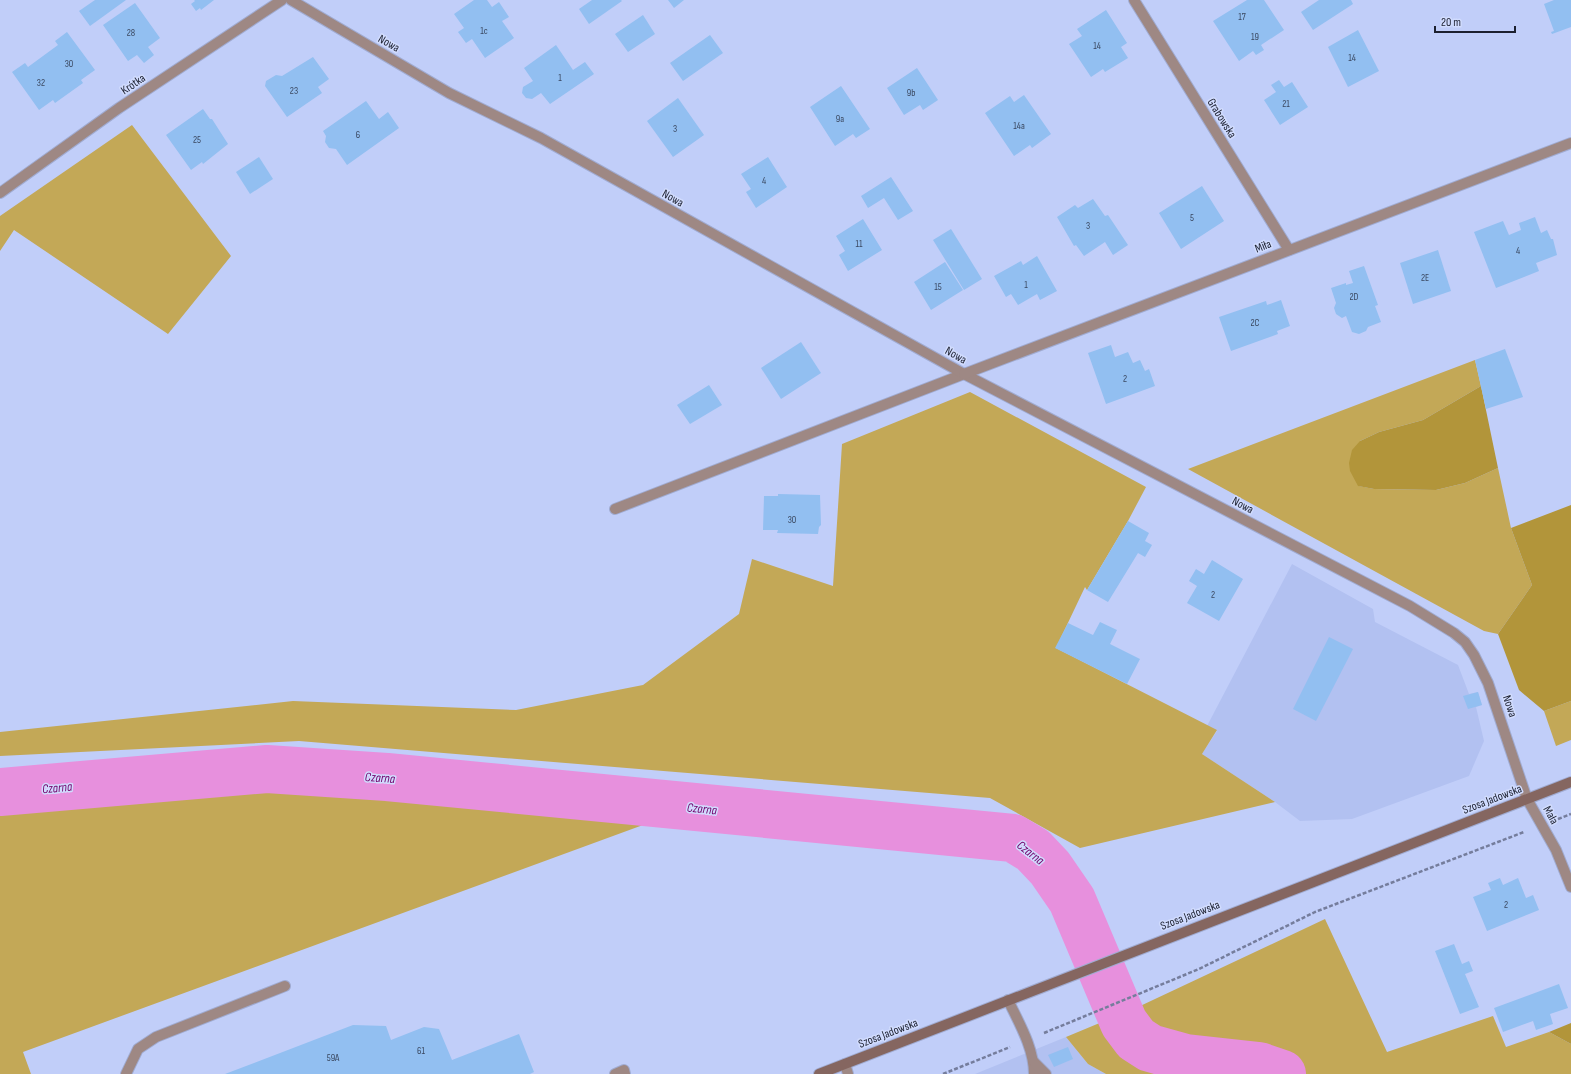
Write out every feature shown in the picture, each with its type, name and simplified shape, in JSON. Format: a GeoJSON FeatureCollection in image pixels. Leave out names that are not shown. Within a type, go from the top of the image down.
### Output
{"type":"FeatureCollection","features":[{"type":"Feature","properties":{"kind":"main road","name":"Szosa Jadowska"},"geometry":{"type":"LineString","coordinates":[[819,1074],[1065,977],[1571,782]]}},
{"type":"Feature","properties":{"kind":"street","name":"Krótka"},"geometry":{"type":"LineString","coordinates":[[0,193],[119,108],[282,0]]}},
{"type":"Feature","properties":{"kind":"street","name":"Nowa"},"geometry":{"type":"LineString","coordinates":[[291,0],[450,93],[541,138],[964,374],[1410,606],[1454,633],[1465,642],[1474,655],[1488,683],[1527,799]]}},
{"type":"Feature","properties":{"kind":"street","name":"Grabowska"},"geometry":{"type":"LineString","coordinates":[[1134,0],[1289,250]]}},
{"type":"Feature","properties":{"kind":"street","name":"Miła"},"geometry":{"type":"LineString","coordinates":[[615,509],[964,374],[1571,143]]}},
{"type":"Feature","properties":{"kind":"street","name":"Mała"},"geometry":{"type":"LineString","coordinates":[[1527,799],[1556,850],[1571,887]]}},
{"type":"Feature","properties":{"kind":"street"},"geometry":{"type":"LineString","coordinates":[[126,1074],[138,1049],[156,1037],[285,986]]}},
{"type":"Feature","properties":{"kind":"street"},"geometry":{"type":"LineString","coordinates":[[1008,1000],[1034,1062],[1034,1074]]}},
{"type":"Feature","properties":{"kind":"street"},"geometry":{"type":"LineString","coordinates":[[1034,1062],[1046,1074]]}},
{"type":"Feature","properties":{"kind":"street"},"geometry":{"type":"LineString","coordinates":[[845,1064],[848,1074]]}},
{"type":"Feature","properties":{"kind":"street"},"geometry":{"type":"LineString","coordinates":[[615,1074],[624,1070],[625,1074]]}},
{"type":"Feature","properties":{"kind":"path"},"geometry":{"type":"LineString","coordinates":[[1086,1016],[1199,969],[1315,912],[1571,814]]}},
{"type":"Feature","properties":{"kind":"shaded area"},"geometry":{"type":"Polygon","coordinates":[[[132,125],[231,256],[168,334],[14,230],[0,251],[0,216],[132,125]]]}},
{"type":"Feature","properties":{"kind":"shaded area"},"geometry":{"type":"Polygon","coordinates":[[[1475,360],[1481,386],[1423,420],[1379,432],[1360,441],[1359,486],[1374,489],[1436,490],[1465,483],[1498,468],[1511,528],[1532,585],[1498,634],[1484,631],[1188,469],[1475,360]]]}},
{"type":"Feature","properties":{"kind":"shaded area"},"geometry":{"type":"Polygon","coordinates":[[[1481,386],[1498,468],[1465,483],[1436,490],[1374,489],[1358,486],[1350,471],[1349,463],[1352,450],[1360,441],[1379,432],[1423,420],[1481,386]]]}},
{"type":"Feature","properties":{"kind":"shaded area"},"geometry":{"type":"Polygon","coordinates":[[[970,392],[1146,487],[1128,521],[1087,590],[1085,587],[1056,648],[1217,730],[1202,754],[1275,802],[1080,848],[990,798],[299,741],[0,756],[0,732],[293,701],[516,710],[643,685],[739,614],[752,559],[833,586],[842,444],[970,392]]]}},
{"type":"Feature","properties":{"kind":"shaded area"},"geometry":{"type":"Polygon","coordinates":[[[1571,505],[1571,701],[1544,711],[1519,690],[1498,634],[1532,585],[1511,528],[1571,505]]]}},
{"type":"Feature","properties":{"kind":"shaded area"},"geometry":{"type":"Polygon","coordinates":[[[1292,564],[1373,609],[1375,622],[1458,665],[1469,694],[1478,692],[1482,705],[1476,707],[1484,741],[1469,776],[1352,819],[1300,821],[1275,802],[1202,754],[1217,731],[1207,726],[1292,564]]]}},
{"type":"Feature","properties":{"kind":"shaded area"},"geometry":{"type":"Polygon","coordinates":[[[1571,701],[1571,740],[1556,746],[1544,711],[1571,701]]]}},
{"type":"Feature","properties":{"kind":"shaded area"},"geometry":{"type":"Polygon","coordinates":[[[267,782],[673,814],[23,1052],[31,1074],[0,1074],[0,806],[267,782]]]}},
{"type":"Feature","properties":{"kind":"shaded area"},"geometry":{"type":"Polygon","coordinates":[[[1325,919],[1387,1052],[1493,1016],[1506,1047],[1549,1032],[1571,1044],[1571,1074],[1106,1074],[1088,1064],[1066,1037],[1138,1007],[1325,919]]]}},
{"type":"Feature","properties":{"kind":"shaded area"},"geometry":{"type":"Polygon","coordinates":[[[1571,1023],[1571,1044],[1549,1032],[1571,1023]]]}},
{"type":"Feature","properties":{"kind":"shaded area"},"geometry":{"type":"Polygon","coordinates":[[[1066,1037],[1088,1064],[1106,1074],[975,1074],[1066,1037]]]}},
{"type":"Feature","properties":{"kind":"building"},"geometry":{"type":"Polygon","coordinates":[[[95,0],[126,0],[90,26],[79,11],[95,0]]]}},
{"type":"Feature","properties":{"kind":"building"},"geometry":{"type":"Polygon","coordinates":[[[194,0],[214,0],[201,10],[200,8],[196,11],[191,4],[195,1],[194,0]]]}},
{"type":"Feature","properties":{"kind":"building"},"geometry":{"type":"Polygon","coordinates":[[[474,0],[487,0],[492,7],[499,2],[509,17],[502,21],[514,38],[485,58],[472,39],[466,43],[458,32],[464,28],[454,14],[474,0]]]}},
{"type":"Feature","properties":{"kind":"building"},"geometry":{"type":"Polygon","coordinates":[[[592,0],[622,1],[589,24],[579,9],[592,0]]]}},
{"type":"Feature","properties":{"kind":"building"},"geometry":{"type":"Polygon","coordinates":[[[668,0],[684,0],[674,8],[668,0]]]}},
{"type":"Feature","properties":{"kind":"building"},"geometry":{"type":"Polygon","coordinates":[[[1247,0],[1264,0],[1284,30],[1261,45],[1264,50],[1256,55],[1253,51],[1239,61],[1213,21],[1247,0]]]}},
{"type":"Feature","properties":{"kind":"building"},"geometry":{"type":"Polygon","coordinates":[[[1319,0],[1351,0],[1353,4],[1313,30],[1301,12],[1319,0]]]}},
{"type":"Feature","properties":{"kind":"building"},"geometry":{"type":"Polygon","coordinates":[[[1554,0],[1571,0],[1571,27],[1552,34],[1551,32],[1554,31],[1544,4],[1554,0]]]}},
{"type":"Feature","properties":{"kind":"building"},"geometry":{"type":"Polygon","coordinates":[[[135,3],[160,38],[148,47],[154,55],[144,63],[137,55],[128,61],[103,25],[135,3]]]}},
{"type":"Feature","properties":{"kind":"building"},"geometry":{"type":"Polygon","coordinates":[[[1106,10],[1127,43],[1121,47],[1128,58],[1105,72],[1103,69],[1091,77],[1069,44],[1082,36],[1077,29],[1106,10]]]}},
{"type":"Feature","properties":{"kind":"building"},"geometry":{"type":"Polygon","coordinates":[[[643,15],[655,34],[628,52],[615,34],[643,15]]]}},
{"type":"Feature","properties":{"kind":"building"},"geometry":{"type":"Polygon","coordinates":[[[1358,30],[1379,71],[1348,87],[1328,47],[1358,30]]]}},
{"type":"Feature","properties":{"kind":"building"},"geometry":{"type":"Polygon","coordinates":[[[67,32],[95,70],[81,80],[83,83],[55,103],[53,100],[39,110],[12,72],[25,63],[28,67],[58,45],[55,41],[67,32]]]}},
{"type":"Feature","properties":{"kind":"building"},"geometry":{"type":"Polygon","coordinates":[[[710,35],[723,53],[683,81],[670,63],[710,35]]]}},
{"type":"Feature","properties":{"kind":"building"},"geometry":{"type":"Polygon","coordinates":[[[556,45],[573,70],[585,62],[594,74],[550,104],[541,93],[532,99],[526,98],[522,93],[523,87],[533,81],[524,68],[556,45]]]}},
{"type":"Feature","properties":{"kind":"building"},"geometry":{"type":"Polygon","coordinates":[[[313,57],[329,79],[318,87],[322,93],[287,117],[265,86],[266,81],[276,75],[282,76],[313,57]]]}},
{"type":"Feature","properties":{"kind":"building"},"geometry":{"type":"Polygon","coordinates":[[[917,68],[938,100],[923,110],[920,105],[904,115],[887,88],[917,68]]]}},
{"type":"Feature","properties":{"kind":"building"},"geometry":{"type":"Polygon","coordinates":[[[1279,80],[1284,87],[1292,82],[1308,107],[1280,125],[1264,100],[1276,92],[1271,85],[1279,80]]]}},
{"type":"Feature","properties":{"kind":"building"},"geometry":{"type":"Polygon","coordinates":[[[841,86],[870,129],[856,138],[853,134],[835,146],[810,107],[841,86]]]}},
{"type":"Feature","properties":{"kind":"building"},"geometry":{"type":"Polygon","coordinates":[[[1024,95],[1051,134],[1032,148],[1030,145],[1014,156],[985,113],[1010,96],[1014,102],[1024,95]]]}},
{"type":"Feature","properties":{"kind":"building"},"geometry":{"type":"Polygon","coordinates":[[[678,98],[704,135],[673,157],[647,121],[678,98]]]}},
{"type":"Feature","properties":{"kind":"building"},"geometry":{"type":"Polygon","coordinates":[[[366,101],[379,119],[388,112],[399,128],[347,165],[336,149],[329,148],[325,142],[326,136],[323,131],[366,101]]]}},
{"type":"Feature","properties":{"kind":"building"},"geometry":{"type":"Polygon","coordinates":[[[203,109],[210,119],[212,119],[228,144],[203,164],[202,162],[191,170],[166,135],[203,109]]]}},
{"type":"Feature","properties":{"kind":"building"},"geometry":{"type":"Polygon","coordinates":[[[259,157],[273,179],[250,194],[236,172],[259,157]]]}},
{"type":"Feature","properties":{"kind":"building"},"geometry":{"type":"Polygon","coordinates":[[[768,157],[787,187],[756,208],[746,192],[751,189],[741,174],[768,157]]]}},
{"type":"Feature","properties":{"kind":"building"},"geometry":{"type":"Polygon","coordinates":[[[891,177],[913,211],[898,220],[884,198],[868,208],[861,196],[891,177]]]}},
{"type":"Feature","properties":{"kind":"building"},"geometry":{"type":"Polygon","coordinates":[[[1202,186],[1224,221],[1181,249],[1159,213],[1202,186]]]}},
{"type":"Feature","properties":{"kind":"building"},"geometry":{"type":"Polygon","coordinates":[[[1093,199],[1105,216],[1108,215],[1128,245],[1113,255],[1105,242],[1084,256],[1076,245],[1074,246],[1057,217],[1075,205],[1078,208],[1093,199]]]}},
{"type":"Feature","properties":{"kind":"building"},"geometry":{"type":"Polygon","coordinates":[[[1535,217],[1541,233],[1547,230],[1551,239],[1553,239],[1557,255],[1536,263],[1539,271],[1496,288],[1474,232],[1503,221],[1509,235],[1521,230],[1519,223],[1535,217]]]}},
{"type":"Feature","properties":{"kind":"building"},"geometry":{"type":"Polygon","coordinates":[[[863,219],[882,250],[848,271],[839,255],[845,251],[836,236],[863,219]]]}},
{"type":"Feature","properties":{"kind":"building"},"geometry":{"type":"Polygon","coordinates":[[[951,229],[982,279],[964,290],[933,240],[951,229]]]}},
{"type":"Feature","properties":{"kind":"building"},"geometry":{"type":"Polygon","coordinates":[[[1438,250],[1451,291],[1413,304],[1400,263],[1438,250]]]}},
{"type":"Feature","properties":{"kind":"building"},"geometry":{"type":"Polygon","coordinates":[[[1037,256],[1057,291],[1040,300],[1037,294],[1018,305],[1011,294],[1006,297],[994,276],[1021,261],[1023,265],[1037,256]]]}},
{"type":"Feature","properties":{"kind":"building"},"geometry":{"type":"Polygon","coordinates":[[[945,262],[963,290],[931,310],[914,282],[945,262]]]}},
{"type":"Feature","properties":{"kind":"building"},"geometry":{"type":"Polygon","coordinates":[[[1364,266],[1378,305],[1375,306],[1381,322],[1368,327],[1366,331],[1359,334],[1352,332],[1346,316],[1342,318],[1336,314],[1334,308],[1336,303],[1331,288],[1346,283],[1346,285],[1353,283],[1349,271],[1364,266]]]}},
{"type":"Feature","properties":{"kind":"building"},"geometry":{"type":"Polygon","coordinates":[[[1281,300],[1290,326],[1277,331],[1278,334],[1231,351],[1219,317],[1266,301],[1267,305],[1281,300]]]}},
{"type":"Feature","properties":{"kind":"building"},"geometry":{"type":"Polygon","coordinates":[[[801,342],[821,373],[781,399],[761,368],[801,342]]]}},
{"type":"Feature","properties":{"kind":"building"},"geometry":{"type":"Polygon","coordinates":[[[1111,345],[1115,357],[1128,352],[1133,363],[1140,360],[1145,371],[1149,369],[1155,386],[1106,404],[1088,353],[1111,345]]]}},
{"type":"Feature","properties":{"kind":"building"},"geometry":{"type":"Polygon","coordinates":[[[1505,349],[1523,397],[1486,409],[1475,360],[1505,349]]]}},
{"type":"Feature","properties":{"kind":"building"},"geometry":{"type":"Polygon","coordinates":[[[709,385],[722,405],[690,424],[677,405],[709,385]]]}},
{"type":"Feature","properties":{"kind":"building"},"geometry":{"type":"Polygon","coordinates":[[[778,494],[820,495],[821,525],[819,527],[818,534],[777,533],[778,530],[763,530],[764,496],[778,496],[778,494]]]}},
{"type":"Feature","properties":{"kind":"building"},"geometry":{"type":"Polygon","coordinates":[[[1128,521],[1149,533],[1145,541],[1152,545],[1145,557],[1138,553],[1108,602],[1087,590],[1128,521]]]}},
{"type":"Feature","properties":{"kind":"building"},"geometry":{"type":"Polygon","coordinates":[[[1212,560],[1243,579],[1219,621],[1187,603],[1197,586],[1189,581],[1196,569],[1204,574],[1212,560]]]}},
{"type":"Feature","properties":{"kind":"building"},"geometry":{"type":"Polygon","coordinates":[[[1100,622],[1117,630],[1110,644],[1140,659],[1127,684],[1055,648],[1068,623],[1093,635],[1100,622]]]}},
{"type":"Feature","properties":{"kind":"building"},"geometry":{"type":"Polygon","coordinates":[[[1329,637],[1353,649],[1316,721],[1293,709],[1329,637]]]}},
{"type":"Feature","properties":{"kind":"building"},"geometry":{"type":"Polygon","coordinates":[[[1478,692],[1482,705],[1468,709],[1463,696],[1478,692]]]}},
{"type":"Feature","properties":{"kind":"building"},"geometry":{"type":"Polygon","coordinates":[[[1500,878],[1503,885],[1518,878],[1526,898],[1533,895],[1539,910],[1487,931],[1473,897],[1491,890],[1488,883],[1500,878]]]}},
{"type":"Feature","properties":{"kind":"building"},"geometry":{"type":"Polygon","coordinates":[[[1454,944],[1462,964],[1469,961],[1473,971],[1465,974],[1479,1007],[1460,1014],[1435,951],[1454,944]]]}},
{"type":"Feature","properties":{"kind":"building"},"geometry":{"type":"Polygon","coordinates":[[[1559,984],[1568,1008],[1550,1014],[1553,1024],[1536,1030],[1533,1021],[1503,1032],[1494,1008],[1559,984]]]}},
{"type":"Feature","properties":{"kind":"building"},"geometry":{"type":"Polygon","coordinates":[[[353,1025],[386,1026],[391,1040],[424,1027],[439,1029],[452,1060],[519,1034],[534,1072],[530,1074],[225,1074],[353,1025]]]}},
{"type":"Feature","properties":{"kind":"building"},"geometry":{"type":"Polygon","coordinates":[[[1068,1047],[1073,1059],[1054,1067],[1048,1055],[1068,1047]]]}},
{"type":"Feature","properties":{"kind":"waterway","name":"Czarna"},"geometry":{"type":"LineString","coordinates":[[0,792],[267,769],[387,777],[1013,838],[1033,850],[1050,868],[1072,900],[1124,1023],[1136,1039],[1150,1048],[1186,1058],[1259,1066],[1282,1074]]}}]}
